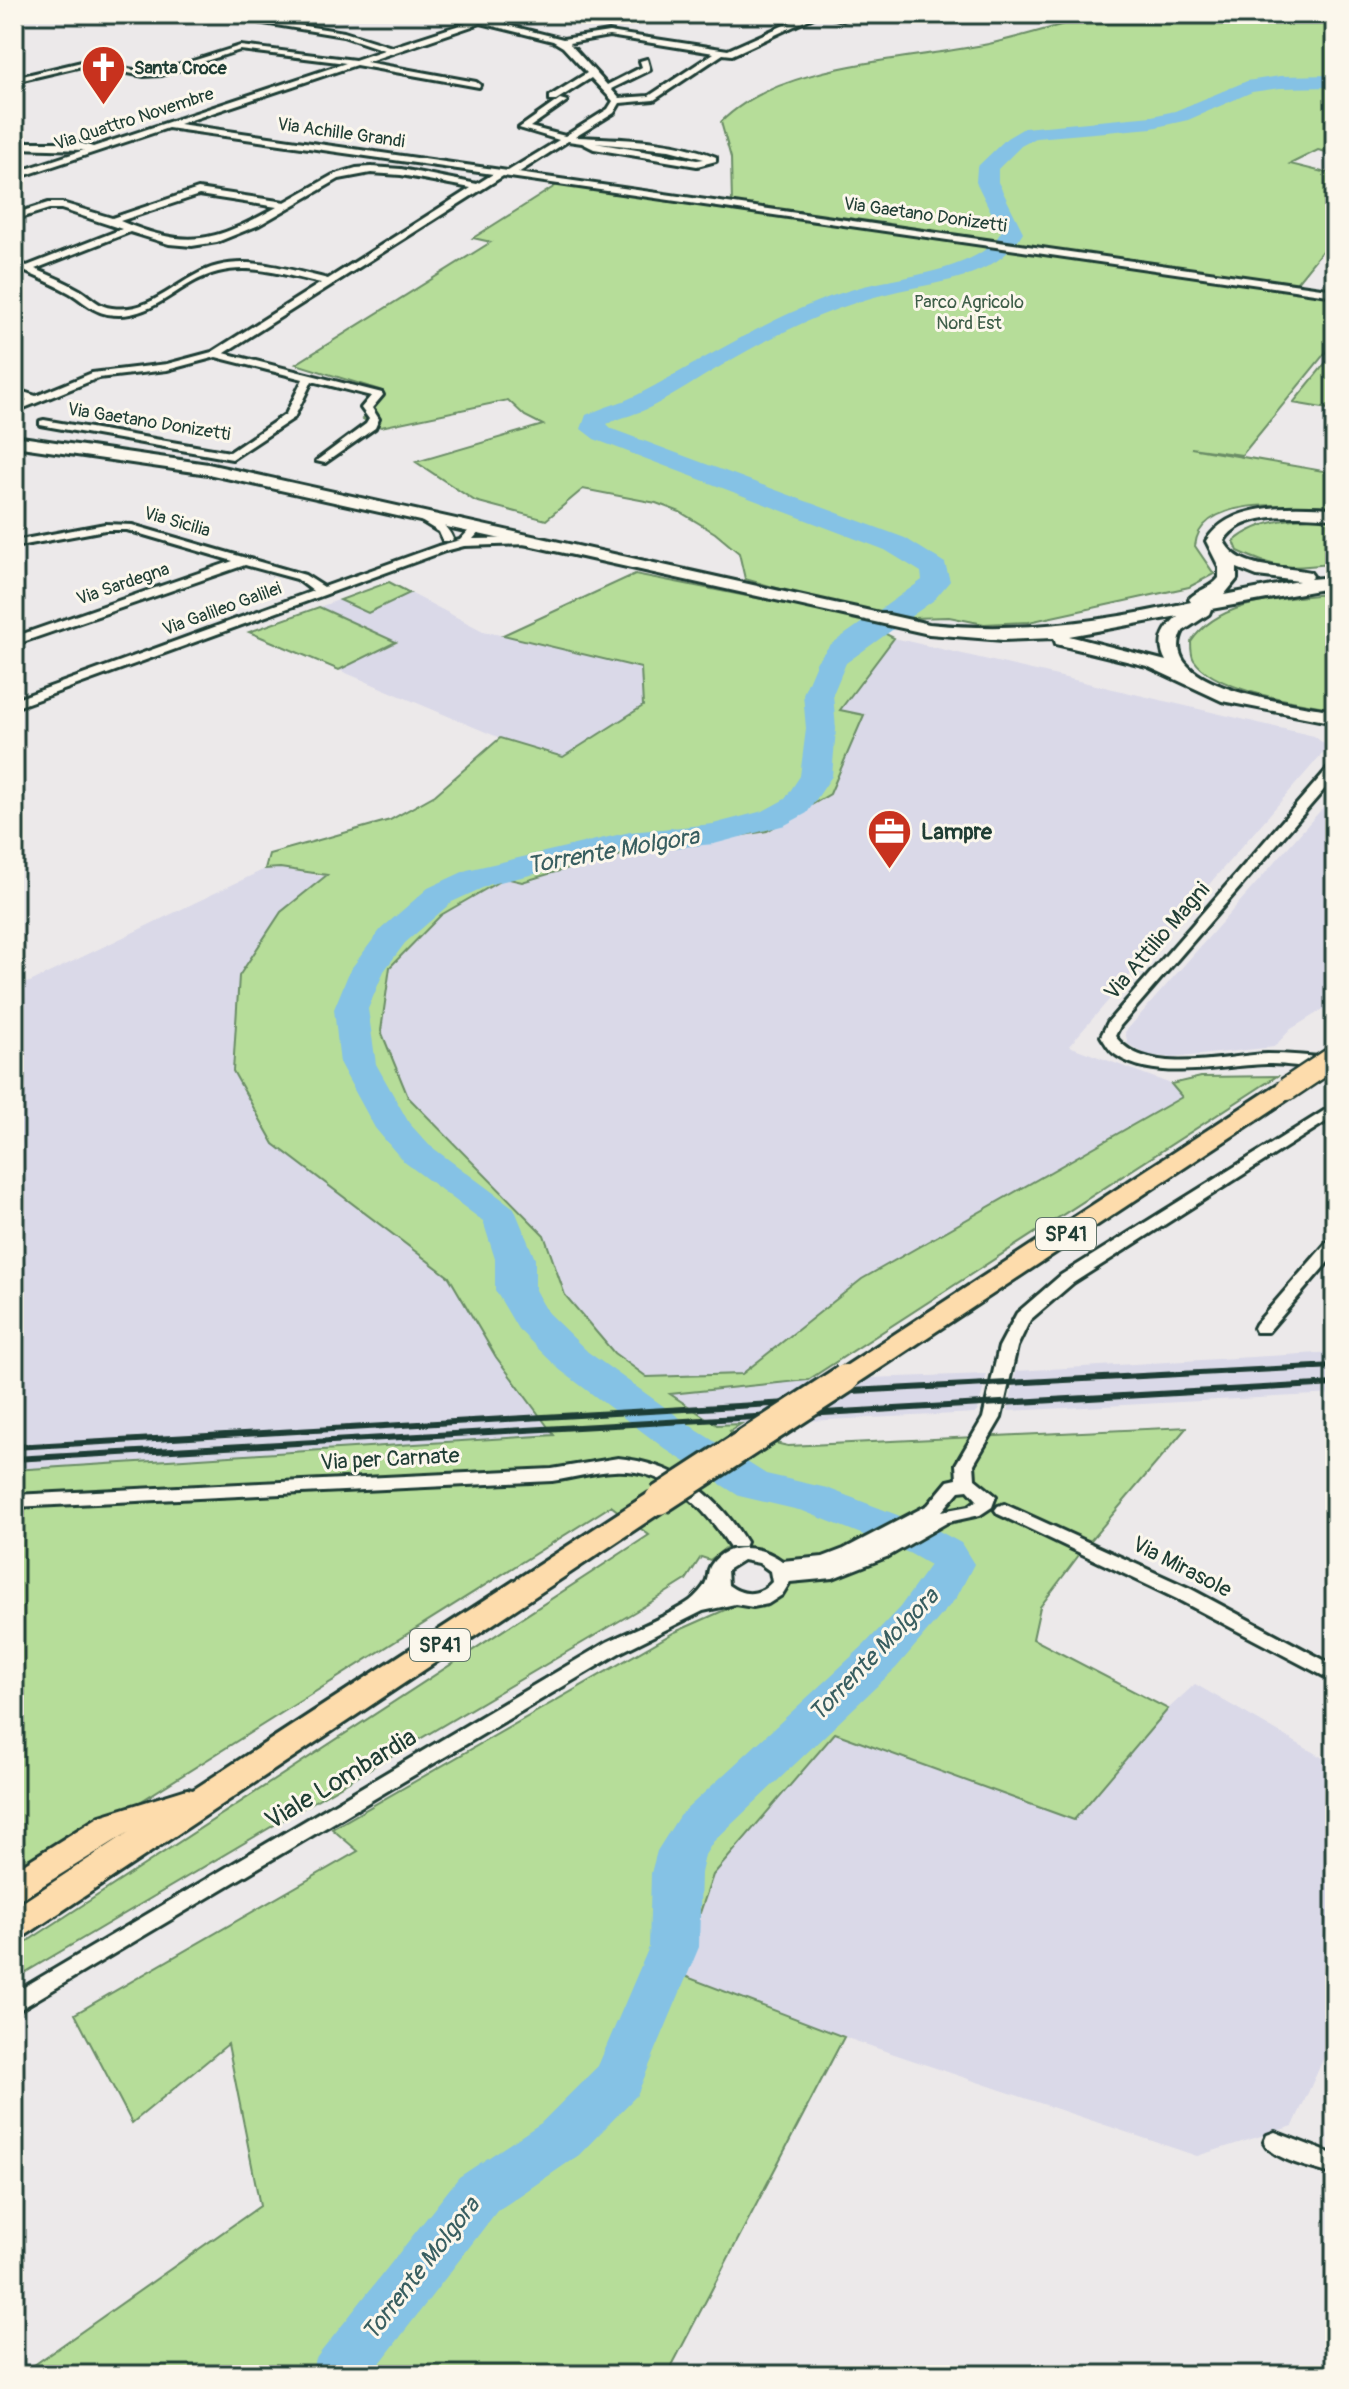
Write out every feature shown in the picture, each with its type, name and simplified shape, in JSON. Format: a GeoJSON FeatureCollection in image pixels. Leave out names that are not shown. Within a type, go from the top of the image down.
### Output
{"type":"FeatureCollection","features":[{"type":"Feature","properties":{"kind":"main road"},"geometry":{"type":"LineString","coordinates":[[14,441],[208,469],[929,629],[1018,635],[1110,649],[1153,662],[1229,697],[1335,717]]}},
{"type":"Feature","properties":{"kind":"main road"},"geometry":{"type":"LineString","coordinates":[[1198,599],[1217,592],[1228,579],[1228,567],[1216,548],[1216,538],[1228,524],[1266,515],[1335,513]]}},
{"type":"Feature","properties":{"kind":"main road"},"geometry":{"type":"LineString","coordinates":[[1221,554],[1257,571],[1324,577]]}},
{"type":"Feature","properties":{"kind":"main road"},"geometry":{"type":"LineString","coordinates":[[929,629],[1034,628],[1324,577]]}},
{"type":"Feature","properties":{"kind":"main road"},"geometry":{"type":"LineString","coordinates":[[1018,635],[1094,628],[1232,600],[1324,577]]}},
{"type":"Feature","properties":{"kind":"main road"},"geometry":{"type":"LineString","coordinates":[[1190,679],[1170,656],[1170,637],[1178,626],[1194,614],[1232,600]]}},
{"type":"Feature","properties":{"kind":"main road"},"geometry":{"type":"LineString","coordinates":[[1263,705],[1335,730]]}},
{"type":"Feature","properties":{"kind":"main road","name":"SP41"},"geometry":{"type":"LineString","coordinates":[[14,1925],[1335,1060]]}},
{"type":"Feature","properties":{"kind":"main road"},"geometry":{"type":"LineString","coordinates":[[14,1887],[112,1825],[221,1790]]}},
{"type":"Feature","properties":{"kind":"street"},"geometry":{"type":"LineString","coordinates":[[213,14],[344,34],[392,50]]}},
{"type":"Feature","properties":{"kind":"street"},"geometry":{"type":"LineString","coordinates":[[458,14],[562,42],[609,34],[720,53],[737,51],[816,14]]}},
{"type":"Feature","properties":{"kind":"street"},"geometry":{"type":"LineString","coordinates":[[824,14],[843,18]]}},
{"type":"Feature","properties":{"kind":"street","name":"Via Quattro Novembre"},"geometry":{"type":"LineString","coordinates":[[14,176],[480,21]]}},
{"type":"Feature","properties":{"kind":"street"},"geometry":{"type":"LineString","coordinates":[[562,42],[617,101]]}},
{"type":"Feature","properties":{"kind":"street","name":"Via Quattro Novembre"},"geometry":{"type":"LineString","coordinates":[[14,80],[86,63],[144,74],[162,73],[240,48],[356,62],[476,85]]}},
{"type":"Feature","properties":{"kind":"street"},"geometry":{"type":"LineString","coordinates":[[617,101],[651,98],[720,53]]}},
{"type":"Feature","properties":{"kind":"street"},"geometry":{"type":"LineString","coordinates":[[605,89],[647,68],[644,61]]}},
{"type":"Feature","properties":{"kind":"street"},"geometry":{"type":"LineString","coordinates":[[584,140],[594,146],[697,163],[713,159],[605,138],[584,140],[523,128],[592,74]]}},
{"type":"Feature","properties":{"kind":"street"},"geometry":{"type":"LineString","coordinates":[[506,173],[611,111],[617,101]]}},
{"type":"Feature","properties":{"kind":"street","name":"Via Achille Grandi"},"geometry":{"type":"LineString","coordinates":[[168,125],[506,173]]}},
{"type":"Feature","properties":{"kind":"street"},"geometry":{"type":"LineString","coordinates":[[630,151],[640,144]]}},
{"type":"Feature","properties":{"kind":"street"},"geometry":{"type":"LineString","coordinates":[[14,145],[76,145],[94,149]]}},
{"type":"Feature","properties":{"kind":"street"},"geometry":{"type":"LineString","coordinates":[[14,217],[48,206],[62,206],[170,240],[207,243],[243,231],[329,180],[356,171],[385,171],[478,187]]}},
{"type":"Feature","properties":{"kind":"street","name":"Via Gaetano Donizetti"},"geometry":{"type":"LineString","coordinates":[[14,409],[96,375],[167,367],[216,354],[478,187],[506,173],[1335,293]]}},
{"type":"Feature","properties":{"kind":"street"},"geometry":{"type":"LineString","coordinates":[[112,221],[198,192],[285,205]]}},
{"type":"Feature","properties":{"kind":"street"},"geometry":{"type":"LineString","coordinates":[[27,269],[130,229]]}},
{"type":"Feature","properties":{"kind":"street"},"geometry":{"type":"LineString","coordinates":[[14,264],[74,291],[98,308],[121,312],[150,307],[208,272],[223,268],[258,269],[329,282]]}},
{"type":"Feature","properties":{"kind":"street","name":"Via Gaetano Donizetti"},"geometry":{"type":"LineString","coordinates":[[216,354],[378,395],[366,408],[374,419],[371,426],[321,461]]}},
{"type":"Feature","properties":{"kind":"street","name":"Via Gaetano Donizetti"},"geometry":{"type":"LineString","coordinates":[[44,423],[232,456],[290,416],[308,379]]}},
{"type":"Feature","properties":{"kind":"street"},"geometry":{"type":"LineString","coordinates":[[14,392],[34,399]]}},
{"type":"Feature","properties":{"kind":"street"},"geometry":{"type":"LineString","coordinates":[[419,515],[444,530],[445,544]]}},
{"type":"Feature","properties":{"kind":"street","name":"Via Sicilia"},"geometry":{"type":"LineString","coordinates":[[14,544],[105,527],[128,527],[301,577],[323,592]]}},
{"type":"Feature","properties":{"kind":"street"},"geometry":{"type":"LineString","coordinates":[[464,543],[477,528]]}},
{"type":"Feature","properties":{"kind":"street","name":"Via Galileo Galilei"},"geometry":{"type":"LineString","coordinates":[[14,704],[323,592],[445,544],[477,528]]}},
{"type":"Feature","properties":{"kind":"street","name":"Via Galileo Galilei"},"geometry":{"type":"LineString","coordinates":[[445,544],[537,542]]}},
{"type":"Feature","properties":{"kind":"street","name":"Via Sardegna"},"geometry":{"type":"LineString","coordinates":[[14,641],[244,561]]}},
{"type":"Feature","properties":{"kind":"street","name":"Via Attilio Magni"},"geometry":{"type":"LineString","coordinates":[[1335,769],[1113,1025],[1108,1036],[1113,1047],[1122,1053],[1151,1064],[1178,1066],[1271,1059],[1335,1060]]}},
{"type":"Feature","properties":{"kind":"street"},"geometry":{"type":"LineString","coordinates":[[966,1483],[965,1464],[992,1418],[1008,1347],[1023,1317],[1067,1279],[1335,1109]]}},
{"type":"Feature","properties":{"kind":"street"},"geometry":{"type":"LineString","coordinates":[[1262,1328],[1335,1244]]}},
{"type":"Feature","properties":{"kind":"street","name":"Via per Carnate"},"geometry":{"type":"LineString","coordinates":[[14,1501],[552,1475],[596,1466],[627,1465],[672,1477],[695,1491],[710,1504],[734,1549]]}},
{"type":"Feature","properties":{"kind":"street","name":"Via Mirasole"},"geometry":{"type":"LineString","coordinates":[[938,1513],[950,1488],[966,1483],[977,1486],[984,1499],[1004,1510],[1184,1594],[1335,1675]]}},
{"type":"Feature","properties":{"kind":"street","name":"Via Mirasole"},"geometry":{"type":"LineString","coordinates":[[780,1572],[833,1571],[938,1513],[984,1499]]}},
{"type":"Feature","properties":{"kind":"street"},"geometry":{"type":"LineString","coordinates":[[734,1549],[773,1562],[780,1572],[778,1589],[765,1598],[744,1600],[734,1598],[716,1583],[717,1568],[734,1549]]}},
{"type":"Feature","properties":{"kind":"street","name":"Viale Lombardia"},"geometry":{"type":"LineString","coordinates":[[698,1605],[716,1583]]}},
{"type":"Feature","properties":{"kind":"street","name":"Viale Lombardia"},"geometry":{"type":"LineString","coordinates":[[14,2004],[600,1655],[698,1605],[734,1598]]}},
{"type":"Feature","properties":{"kind":"street"},"geometry":{"type":"LineString","coordinates":[[1275,2142],[1335,2165]]}},
{"type":"Feature","properties":{"kind":"shaded area"},"geometry":{"type":"Polygon","coordinates":[[[389,582],[483,631],[641,668],[643,706],[563,757],[500,738],[249,632],[389,582]]]}},
{"type":"Feature","properties":{"kind":"shaded area"},"geometry":{"type":"Polygon","coordinates":[[[894,638],[1314,736],[1328,747],[1069,1046],[1171,1084],[1182,1097],[862,1279],[742,1374],[639,1377],[571,1320],[463,1155],[408,1097],[381,1031],[390,967],[441,915],[505,878],[522,882],[599,859],[863,716],[839,711],[894,638]]]}},
{"type":"Feature","properties":{"kind":"shaded area"},"geometry":{"type":"Polygon","coordinates":[[[497,793],[525,804],[321,991],[642,1430],[14,1470],[14,985],[30,982],[265,869],[280,868],[321,876],[401,846],[497,793]]]}},
{"type":"Feature","properties":{"kind":"shaded area"},"geometry":{"type":"Polygon","coordinates":[[[1335,794],[1335,1002],[1291,1029],[1274,1047],[1172,1058],[1147,1055],[1128,1044],[1125,1032],[1335,794]]]}},
{"type":"Feature","properties":{"kind":"shaded area"},"geometry":{"type":"Polygon","coordinates":[[[1335,1352],[1335,1394],[1008,1411],[1016,1371],[1335,1352]]]}},
{"type":"Feature","properties":{"kind":"shaded area"},"geometry":{"type":"Polygon","coordinates":[[[987,1374],[977,1413],[702,1426],[660,1394],[808,1380],[987,1374]]]}},
{"type":"Feature","properties":{"kind":"shaded area"},"geometry":{"type":"Polygon","coordinates":[[[1195,1684],[1335,1765],[1335,2033],[1293,2126],[1197,2156],[817,2028],[679,1974],[713,1875],[835,1732],[1073,1820],[1168,1709],[1195,1684]]]}},
{"type":"Feature","properties":{"kind":"green space","name":"Parco Agricolo Nord Est"},"geometry":{"type":"Polygon","coordinates":[[[1099,14],[1335,14],[1335,154],[1318,150],[1290,164],[1335,175],[1335,235],[1292,288],[1335,295],[1335,341],[1242,455],[1191,448],[1335,473],[1335,508],[1253,506],[1214,517],[1201,529],[1195,546],[1214,574],[1189,587],[1029,622],[984,624],[949,617],[912,618],[898,614],[876,624],[874,628],[894,638],[840,710],[864,715],[830,794],[767,831],[599,859],[522,882],[505,878],[441,915],[390,967],[381,1031],[408,1097],[544,1235],[565,1295],[614,1353],[647,1377],[742,1374],[862,1279],[1182,1097],[1171,1084],[1201,1077],[1277,1076],[808,1380],[670,1394],[717,1425],[741,1424],[730,1431],[732,1433],[788,1446],[1187,1427],[1085,1547],[1040,1607],[1033,1639],[1168,1709],[1074,1820],[835,1733],[713,1875],[679,1974],[844,2037],[667,2375],[20,2375],[260,2206],[228,2044],[132,2123],[75,2014],[358,1851],[332,1829],[675,1632],[727,1609],[777,1593],[781,1561],[768,1554],[728,1546],[710,1560],[701,1557],[686,1580],[648,1604],[14,1979],[14,1950],[649,1535],[611,1506],[14,1881],[14,1470],[554,1435],[496,1357],[449,1277],[274,1144],[233,1071],[239,976],[281,912],[327,875],[280,868],[265,869],[269,854],[390,820],[435,795],[500,738],[563,757],[643,706],[641,668],[503,635],[635,574],[777,602],[791,592],[745,579],[739,553],[715,533],[680,512],[656,503],[583,489],[546,520],[475,501],[416,462],[543,425],[525,416],[508,400],[381,427],[363,419],[380,390],[296,364],[491,242],[473,238],[560,183],[732,205],[731,158],[721,122],[747,102],[777,86],[849,66],[993,43],[1099,14]]]}},
{"type":"Feature","properties":{"kind":"green space"},"geometry":{"type":"Polygon","coordinates":[[[1331,356],[1335,357],[1335,410],[1293,403],[1331,356]]]}},
{"type":"Feature","properties":{"kind":"green space"},"geometry":{"type":"Polygon","coordinates":[[[1335,519],[1335,563],[1296,567],[1274,565],[1238,551],[1234,541],[1256,527],[1282,520],[1335,519]]]}},
{"type":"Feature","properties":{"kind":"green space"},"geometry":{"type":"Polygon","coordinates":[[[389,582],[410,593],[368,613],[340,600],[389,582]]]}},
{"type":"Feature","properties":{"kind":"green space"},"geometry":{"type":"Polygon","coordinates":[[[1335,593],[1335,709],[1238,688],[1205,671],[1193,658],[1191,642],[1219,617],[1236,609],[1256,603],[1335,593]]]}},
{"type":"Feature","properties":{"kind":"green space"},"geometry":{"type":"Polygon","coordinates":[[[319,607],[396,642],[339,670],[249,632],[319,607]]]}},
{"type":"Feature","properties":{"kind":"waterway","name":"Torrente Molgora"},"geometry":{"type":"LineString","coordinates":[[337,2375],[478,2194],[560,2139],[618,2080],[674,1947],[676,1873],[681,1851],[696,1829],[838,1698],[916,1618],[941,1586],[952,1564],[945,1554],[924,1542],[812,1498],[754,1486],[683,1441],[574,1361],[532,1320],[515,1290],[515,1259],[500,1216],[416,1153],[393,1128],[358,1064],[351,1009],[367,970],[393,936],[440,895],[479,877],[630,842],[714,834],[774,818],[796,806],[816,776],[821,729],[818,694],[832,661],[840,651],[924,594],[936,581],[935,569],[895,544],[603,434],[594,429],[595,420],[640,403],[725,354],[823,307],[877,289],[954,272],[991,257],[1005,246],[1012,232],[987,182],[988,167],[1014,142],[1031,132],[1152,122],[1181,116],[1247,87],[1280,82],[1335,81]]}},
{"type":"Feature","properties":{"kind":"railway"},"geometry":{"type":"LineString","coordinates":[[812,1393],[1335,1366]]}},
{"type":"Feature","properties":{"kind":"railway"},"geometry":{"type":"LineString","coordinates":[[14,1459],[1335,1384]]}},
{"type":"Feature","properties":{"kind":"railway"},"geometry":{"type":"LineString","coordinates":[[14,1447],[825,1401]]}},
{"type":"Feature","properties":{"kind":"place","name":"Santa Croce"},"geometry":{"type":"Point","coordinates":[103,107]}},
{"type":"Feature","properties":{"kind":"place","name":"Lampre"},"geometry":{"type":"Point","coordinates":[890,871]}}]}
